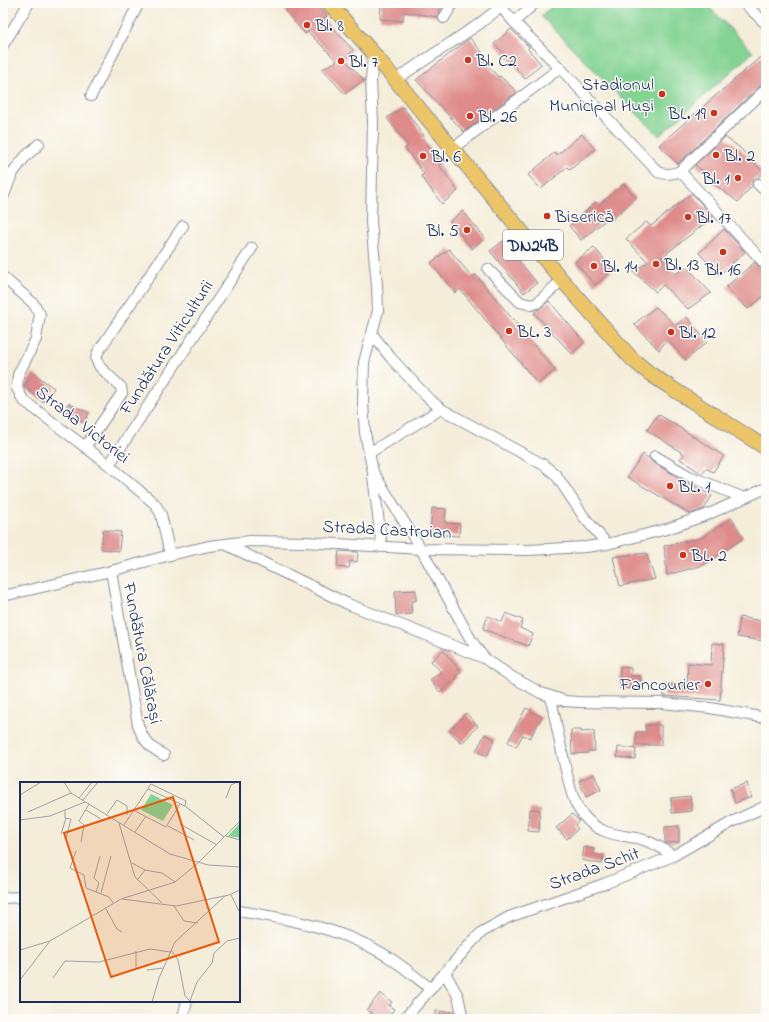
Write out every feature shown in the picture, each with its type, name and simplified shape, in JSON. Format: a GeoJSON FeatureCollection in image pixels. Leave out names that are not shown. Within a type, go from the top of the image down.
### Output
{"type":"FeatureCollection","features":[{"type":"Feature","properties":{"kind":"highway","name":"DN24B"},"geometry":{"type":"LineString","coordinates":[[328,3],[373,53],[562,280],[632,359],[649,373],[673,389],[766,448]]}},
{"type":"Feature","properties":{"kind":"street"},"geometry":{"type":"LineString","coordinates":[[3,45],[29,3]]}},
{"type":"Feature","properties":{"kind":"street"},"geometry":{"type":"LineString","coordinates":[[92,96],[139,3]]}},
{"type":"Feature","properties":{"kind":"street"},"geometry":{"type":"LineString","coordinates":[[444,18],[453,3]]}},
{"type":"Feature","properties":{"kind":"street"},"geometry":{"type":"LineString","coordinates":[[514,22],[535,3]]}},
{"type":"Feature","properties":{"kind":"street"},"geometry":{"type":"LineString","coordinates":[[744,3],[766,24]]}},
{"type":"Feature","properties":{"kind":"street"},"geometry":{"type":"LineString","coordinates":[[395,80],[479,24],[504,5],[514,22],[560,68],[658,172],[668,175],[680,171],[766,89]]}},
{"type":"Feature","properties":{"kind":"street"},"geometry":{"type":"LineString","coordinates":[[373,53],[371,81],[374,121],[371,222],[378,298],[377,317],[364,362],[363,404],[365,433],[373,472],[382,547]]}},
{"type":"Feature","properties":{"kind":"street"},"geometry":{"type":"LineString","coordinates":[[452,149],[560,68]]}},
{"type":"Feature","properties":{"kind":"street"},"geometry":{"type":"LineString","coordinates":[[3,198],[12,174],[25,157],[39,144]]}},
{"type":"Feature","properties":{"kind":"street"},"geometry":{"type":"LineString","coordinates":[[680,171],[766,265]]}},
{"type":"Feature","properties":{"kind":"street"},"geometry":{"type":"LineString","coordinates":[[758,184],[766,192]]}},
{"type":"Feature","properties":{"kind":"street"},"geometry":{"type":"LineString","coordinates":[[85,447],[122,393],[121,387],[100,367],[96,359],[98,352],[183,226]]}},
{"type":"Feature","properties":{"kind":"street","name":"Fundătura Viticulturii"},"geometry":{"type":"LineString","coordinates":[[109,465],[252,248]]}},
{"type":"Feature","properties":{"kind":"street"},"geometry":{"type":"LineString","coordinates":[[488,269],[520,302],[531,305],[537,303],[562,280]]}},
{"type":"Feature","properties":{"kind":"street","name":"Strada Victoriei"},"geometry":{"type":"LineString","coordinates":[[3,277],[33,303],[40,314],[36,339],[18,375],[16,388],[23,400],[109,465],[154,504],[161,514],[170,554]]}},
{"type":"Feature","properties":{"kind":"street"},"geometry":{"type":"LineString","coordinates":[[372,334],[391,358],[440,409],[544,465],[556,475],[584,517],[607,544]]}},
{"type":"Feature","properties":{"kind":"street"},"geometry":{"type":"LineString","coordinates":[[369,453],[440,409]]}},
{"type":"Feature","properties":{"kind":"street"},"geometry":{"type":"LineString","coordinates":[[654,456],[690,476],[744,498]]}},
{"type":"Feature","properties":{"kind":"street"},"geometry":{"type":"LineString","coordinates":[[373,472],[421,550],[471,640],[484,658]]}},
{"type":"Feature","properties":{"kind":"street","name":"Strada Castroian"},"geometry":{"type":"LineString","coordinates":[[3,596],[111,572],[170,554],[250,541],[275,541],[421,550],[528,550],[586,547],[607,544],[667,529],[709,514],[766,488]]}},
{"type":"Feature","properties":{"kind":"street"},"geometry":{"type":"LineString","coordinates":[[226,544],[348,604],[484,658],[527,686],[551,697],[565,701],[578,702],[662,703],[702,707],[766,718]]}},
{"type":"Feature","properties":{"kind":"street","name":"Fundătura Călărași"},"geometry":{"type":"LineString","coordinates":[[111,572],[138,725],[147,743],[154,750],[164,755]]}},
{"type":"Feature","properties":{"kind":"street"},"geometry":{"type":"LineString","coordinates":[[551,697],[557,732],[570,787],[582,814],[601,830],[640,839],[664,849],[673,856]]}},
{"type":"Feature","properties":{"kind":"street","name":"Strada Schit"},"geometry":{"type":"LineString","coordinates":[[404,1019],[482,932],[496,923],[542,905],[604,884],[673,856],[732,822],[766,806]]}},
{"type":"Feature","properties":{"kind":"street"},"geometry":{"type":"LineString","coordinates":[[3,898],[20,897]]}},
{"type":"Feature","properties":{"kind":"street"},"geometry":{"type":"LineString","coordinates":[[240,911],[306,924],[341,934],[390,958],[431,988]]}},
{"type":"Feature","properties":{"kind":"street"},"geometry":{"type":"LineString","coordinates":[[445,974],[458,996],[463,1019]]}},
{"type":"Feature","properties":{"kind":"street"},"geometry":{"type":"LineString","coordinates":[[183,1017],[187,1002]]}},
{"type":"Feature","properties":{"kind":"green space","name":"Stadionul Municipal Huși"},"geometry":{"type":"Polygon","coordinates":[[[556,3],[705,3],[753,52],[659,136],[541,16],[556,3]]]}},
{"type":"Feature","properties":{"kind":"building"},"geometry":{"type":"Polygon","coordinates":[[[293,3],[315,3],[327,16],[324,18],[353,50],[345,60],[364,80],[345,94],[322,69],[337,61],[308,32],[305,34],[285,11],[293,3]]]}},
{"type":"Feature","properties":{"kind":"building"},"geometry":{"type":"Polygon","coordinates":[[[381,3],[440,3],[438,17],[404,12],[403,21],[380,19],[381,3]]]}},
{"type":"Feature","properties":{"kind":"building"},"geometry":{"type":"Polygon","coordinates":[[[511,29],[529,47],[528,49],[541,64],[525,79],[505,54],[494,44],[511,29]]]}},
{"type":"Feature","properties":{"kind":"building","name":"Bl. 26"},"geometry":{"type":"Polygon","coordinates":[[[470,38],[482,52],[480,57],[498,77],[500,76],[517,92],[464,132],[416,80],[470,38]]]}},
{"type":"Feature","properties":{"kind":"building","name":"BL. 19"},"geometry":{"type":"Polygon","coordinates":[[[766,52],[766,82],[762,84],[678,164],[659,145],[766,52]]]}},
{"type":"Feature","properties":{"kind":"building","name":"Bl. 6"},"geometry":{"type":"Polygon","coordinates":[[[403,107],[424,136],[422,137],[441,163],[439,165],[458,191],[442,204],[421,176],[424,174],[405,148],[408,146],[387,118],[403,107]]]}},
{"type":"Feature","properties":{"kind":"building"},"geometry":{"type":"Polygon","coordinates":[[[582,134],[595,149],[570,170],[567,167],[541,189],[528,175],[555,152],[557,155],[582,134]]]}},
{"type":"Feature","properties":{"kind":"building"},"geometry":{"type":"Polygon","coordinates":[[[725,137],[739,147],[763,172],[758,178],[753,180],[752,186],[738,202],[713,183],[715,181],[695,165],[725,137]]]}},
{"type":"Feature","properties":{"kind":"building"},"geometry":{"type":"Polygon","coordinates":[[[624,184],[636,198],[610,221],[608,218],[581,240],[569,226],[596,202],[599,205],[624,184]]]}},
{"type":"Feature","properties":{"kind":"building","name":"Bl. 13"},"geometry":{"type":"Polygon","coordinates":[[[692,193],[713,217],[662,257],[675,274],[687,267],[711,293],[688,309],[663,285],[656,292],[633,271],[648,262],[626,239],[646,222],[651,226],[692,193]]]}},
{"type":"Feature","properties":{"kind":"building","name":"Bl. 5"},"geometry":{"type":"Polygon","coordinates":[[[463,211],[485,238],[472,249],[450,221],[463,211]]]}},
{"type":"Feature","properties":{"kind":"building","name":"Bl. 16"},"geometry":{"type":"Polygon","coordinates":[[[724,229],[745,252],[719,275],[699,253],[724,229]]]}},
{"type":"Feature","properties":{"kind":"building"},"geometry":{"type":"Polygon","coordinates":[[[503,241],[537,283],[524,293],[490,251],[503,241]]]}},
{"type":"Feature","properties":{"kind":"building","name":"Bl. 14"},"geometry":{"type":"Polygon","coordinates":[[[594,247],[613,270],[595,285],[575,262],[594,247]]]}},
{"type":"Feature","properties":{"kind":"building","name":"BL. 3"},"geometry":{"type":"Polygon","coordinates":[[[449,249],[472,277],[476,275],[555,370],[538,384],[460,289],[455,293],[431,263],[449,249]]]}},
{"type":"Feature","properties":{"kind":"building"},"geometry":{"type":"Polygon","coordinates":[[[755,262],[766,274],[766,294],[748,309],[726,287],[755,262]]]}},
{"type":"Feature","properties":{"kind":"building"},"geometry":{"type":"Polygon","coordinates":[[[549,301],[584,342],[572,354],[534,313],[549,301]]]}},
{"type":"Feature","properties":{"kind":"building","name":"Bl. 12"},"geometry":{"type":"Polygon","coordinates":[[[656,307],[675,325],[687,317],[707,342],[686,360],[667,340],[659,350],[634,324],[656,307]]]}},
{"type":"Feature","properties":{"kind":"building"},"geometry":{"type":"Polygon","coordinates":[[[33,373],[54,388],[44,402],[24,387],[33,373]]]}},
{"type":"Feature","properties":{"kind":"building"},"geometry":{"type":"Polygon","coordinates":[[[68,403],[89,413],[84,423],[63,413],[68,403]]]}},
{"type":"Feature","properties":{"kind":"building"},"geometry":{"type":"Polygon","coordinates":[[[658,414],[724,456],[713,472],[706,468],[702,474],[680,459],[684,454],[647,430],[658,414]]]}},
{"type":"Feature","properties":{"kind":"building","name":"BL. 1"},"geometry":{"type":"Polygon","coordinates":[[[643,454],[652,462],[712,496],[704,509],[690,514],[627,477],[643,454]]]}},
{"type":"Feature","properties":{"kind":"building"},"geometry":{"type":"Polygon","coordinates":[[[432,508],[446,509],[445,523],[460,524],[459,536],[430,534],[432,508]]]}},
{"type":"Feature","properties":{"kind":"building"},"geometry":{"type":"Polygon","coordinates":[[[732,518],[743,538],[704,565],[667,575],[664,546],[701,538],[732,518]]]}},
{"type":"Feature","properties":{"kind":"building"},"geometry":{"type":"Polygon","coordinates":[[[103,530],[121,532],[119,551],[101,549],[103,530]]]}},
{"type":"Feature","properties":{"kind":"building"},"geometry":{"type":"Polygon","coordinates":[[[339,551],[358,552],[357,562],[350,561],[349,568],[337,567],[339,551]]]}},
{"type":"Feature","properties":{"kind":"building"},"geometry":{"type":"Polygon","coordinates":[[[646,553],[655,579],[620,586],[613,557],[646,553]]]}},
{"type":"Feature","properties":{"kind":"building"},"geometry":{"type":"Polygon","coordinates":[[[416,590],[416,601],[411,601],[412,614],[396,615],[395,591],[416,590]]]}},
{"type":"Feature","properties":{"kind":"building"},"geometry":{"type":"Polygon","coordinates":[[[506,613],[523,620],[520,628],[533,634],[528,646],[483,629],[488,616],[502,622],[506,613]]]}},
{"type":"Feature","properties":{"kind":"building"},"geometry":{"type":"Polygon","coordinates":[[[740,617],[766,622],[764,641],[737,637],[740,617]]]}},
{"type":"Feature","properties":{"kind":"building"},"geometry":{"type":"Polygon","coordinates":[[[712,643],[724,644],[720,700],[664,696],[665,684],[687,685],[688,663],[711,665],[712,643]]]}},
{"type":"Feature","properties":{"kind":"building"},"geometry":{"type":"Polygon","coordinates":[[[443,650],[461,672],[456,676],[457,678],[440,692],[430,680],[441,672],[431,661],[443,650]]]}},
{"type":"Feature","properties":{"kind":"building"},"geometry":{"type":"Polygon","coordinates":[[[620,667],[631,668],[631,676],[641,676],[641,689],[620,688],[620,667]]]}},
{"type":"Feature","properties":{"kind":"building"},"geometry":{"type":"Polygon","coordinates":[[[526,708],[542,717],[530,738],[523,735],[516,747],[508,742],[526,708]]]}},
{"type":"Feature","properties":{"kind":"building"},"geometry":{"type":"Polygon","coordinates":[[[466,713],[478,726],[462,743],[449,731],[466,713]]]}},
{"type":"Feature","properties":{"kind":"building"},"geometry":{"type":"Polygon","coordinates":[[[645,725],[661,725],[661,745],[636,745],[636,732],[646,732],[645,725]]]}},
{"type":"Feature","properties":{"kind":"building"},"geometry":{"type":"Polygon","coordinates":[[[571,730],[581,730],[581,732],[594,731],[595,751],[572,754],[571,730]]]}},
{"type":"Feature","properties":{"kind":"building"},"geometry":{"type":"Polygon","coordinates":[[[485,734],[495,739],[487,756],[476,751],[485,734]]]}},
{"type":"Feature","properties":{"kind":"building"},"geometry":{"type":"Polygon","coordinates":[[[618,747],[636,749],[635,759],[617,757],[618,747]]]}},
{"type":"Feature","properties":{"kind":"building"},"geometry":{"type":"Polygon","coordinates":[[[594,774],[601,790],[586,797],[579,781],[594,774]]]}},
{"type":"Feature","properties":{"kind":"building"},"geometry":{"type":"Polygon","coordinates":[[[747,783],[751,797],[735,803],[730,789],[747,783]]]}},
{"type":"Feature","properties":{"kind":"building"},"geometry":{"type":"Polygon","coordinates":[[[690,796],[692,811],[672,813],[671,798],[690,796]]]}},
{"type":"Feature","properties":{"kind":"building"},"geometry":{"type":"Polygon","coordinates":[[[530,809],[540,810],[539,832],[528,831],[530,809]]]}},
{"type":"Feature","properties":{"kind":"building"},"geometry":{"type":"Polygon","coordinates":[[[572,814],[579,821],[575,825],[578,829],[567,839],[556,828],[572,814]]]}},
{"type":"Feature","properties":{"kind":"building"},"geometry":{"type":"Polygon","coordinates":[[[679,826],[679,842],[665,843],[665,827],[679,826]]]}},
{"type":"Feature","properties":{"kind":"building"},"geometry":{"type":"Polygon","coordinates":[[[584,847],[594,849],[593,854],[603,856],[602,864],[582,860],[584,847]]]}},
{"type":"Feature","properties":{"kind":"building"},"geometry":{"type":"Polygon","coordinates":[[[380,993],[392,1002],[389,1006],[394,1009],[387,1019],[379,1019],[367,1010],[380,993]]]}},
{"type":"Feature","properties":{"kind":"building"},"geometry":{"type":"Polygon","coordinates":[[[436,1011],[453,1012],[453,1019],[436,1019],[436,1011]]]}},
{"type":"Feature","properties":{"kind":"place","name":"Bl. 8"},"geometry":{"type":"Point","coordinates":[307,25]}},
{"type":"Feature","properties":{"kind":"place","name":"Bl. C2"},"geometry":{"type":"Point","coordinates":[468,60]}},
{"type":"Feature","properties":{"kind":"place","name":"Bl. 7"},"geometry":{"type":"Point","coordinates":[341,61]}},
{"type":"Feature","properties":{"kind":"place","name":"Stadionul Municipal Huși"},"geometry":{"type":"Point","coordinates":[662,94]}},
{"type":"Feature","properties":{"kind":"place","name":"BL. 19"},"geometry":{"type":"Point","coordinates":[714,113]}},
{"type":"Feature","properties":{"kind":"place","name":"Bl. 26"},"geometry":{"type":"Point","coordinates":[470,116]}},
{"type":"Feature","properties":{"kind":"place","name":"Bl. 2"},"geometry":{"type":"Point","coordinates":[716,155]}},
{"type":"Feature","properties":{"kind":"place","name":"Bl. 6"},"geometry":{"type":"Point","coordinates":[423,156]}},
{"type":"Feature","properties":{"kind":"place","name":"Bl. 1"},"geometry":{"type":"Point","coordinates":[738,178]}},
{"type":"Feature","properties":{"kind":"place","name":"Biserică"},"geometry":{"type":"Point","coordinates":[547,216]}},
{"type":"Feature","properties":{"kind":"place","name":"Bl. 17"},"geometry":{"type":"Point","coordinates":[688,217]}},
{"type":"Feature","properties":{"kind":"place","name":"Bl. 5"},"geometry":{"type":"Point","coordinates":[467,230]}},
{"type":"Feature","properties":{"kind":"place","name":"Bl. 16"},"geometry":{"type":"Point","coordinates":[723,252]}},
{"type":"Feature","properties":{"kind":"place","name":"Bl. 13"},"geometry":{"type":"Point","coordinates":[656,264]}},
{"type":"Feature","properties":{"kind":"place","name":"Bl. 14"},"geometry":{"type":"Point","coordinates":[594,266]}},
{"type":"Feature","properties":{"kind":"place","name":"BL. 3"},"geometry":{"type":"Point","coordinates":[509,331]}},
{"type":"Feature","properties":{"kind":"place","name":"Bl. 12"},"geometry":{"type":"Point","coordinates":[671,332]}},
{"type":"Feature","properties":{"kind":"place","name":"BL. 1"},"geometry":{"type":"Point","coordinates":[670,486]}},
{"type":"Feature","properties":{"kind":"place","name":"BL. 2"},"geometry":{"type":"Point","coordinates":[683,555]}},
{"type":"Feature","properties":{"kind":"place","name":"Fancourier"},"geometry":{"type":"Point","coordinates":[708,684]}}]}
